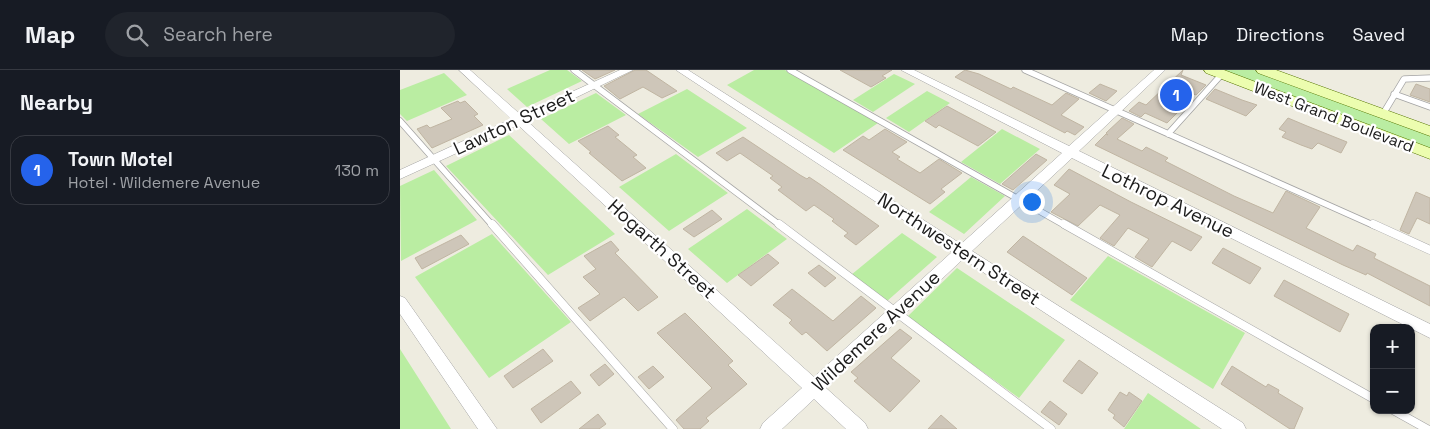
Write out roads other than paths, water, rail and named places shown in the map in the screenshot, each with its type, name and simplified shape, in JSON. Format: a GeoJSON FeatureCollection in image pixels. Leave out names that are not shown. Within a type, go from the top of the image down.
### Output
{"type":"FeatureCollection","features":[{"type":"Feature","properties":{"kind":"main road","name":"West Grand Boulevard"},"geometry":{"type":"LineString","coordinates":[[1263,70],[1430,131]]}},
{"type":"Feature","properties":{"kind":"main road","name":"West Grand Boulevard"},"geometry":{"type":"LineString","coordinates":[[1216,72],[1430,154]]}},
{"type":"Feature","properties":{"kind":"street","name":"Hogarth Street"},"geometry":{"type":"LineString","coordinates":[[464,70],[859,429]]}},
{"type":"Feature","properties":{"kind":"street","name":"Lawton Street"},"geometry":{"type":"LineString","coordinates":[[400,175],[628,70]]}},
{"type":"Feature","properties":{"kind":"street","name":"Northwestern Street"},"geometry":{"type":"LineString","coordinates":[[681,70],[1237,429]]}},
{"type":"Feature","properties":{"kind":"street","name":"Lothrop Avenue"},"geometry":{"type":"LineString","coordinates":[[906,70],[1430,331]]}},
{"type":"Feature","properties":{"kind":"street","name":"Wildemere Avenue"},"geometry":{"type":"LineString","coordinates":[[769,429],[1160,70]]}},
{"type":"Feature","properties":{"kind":"street"},"geometry":{"type":"LineString","coordinates":[[400,302],[488,429]]}},
{"type":"Feature","properties":{"kind":"lane"},"geometry":{"type":"LineString","coordinates":[[574,70],[1051,429]]}},
{"type":"Feature","properties":{"kind":"lane"},"geometry":{"type":"LineString","coordinates":[[790,70],[1370,397]]}},
{"type":"Feature","properties":{"kind":"lane"},"geometry":{"type":"LineString","coordinates":[[1025,70],[1430,250]]}},
{"type":"Feature","properties":{"kind":"lane"},"geometry":{"type":"LineString","coordinates":[[1168,134],[1216,72]]}},
{"type":"Feature","properties":{"kind":"lane"},"geometry":{"type":"LineString","coordinates":[[1383,114],[1404,79],[1430,78]]}},
{"type":"Feature","properties":{"kind":"lane"},"geometry":{"type":"LineString","coordinates":[[1394,94],[1430,107]]}},
{"type":"Feature","properties":{"kind":"lane"},"geometry":{"type":"LineString","coordinates":[[400,121],[672,429]]}},
{"type":"Feature","properties":{"kind":"lane"},"geometry":{"type":"LineString","coordinates":[[1400,414],[1427,429]]}},
{"type":"Feature","properties":{"kind":"place","name":"Town Motel"},"geometry":{"type":"Point","coordinates":[1176,95]}}]}
